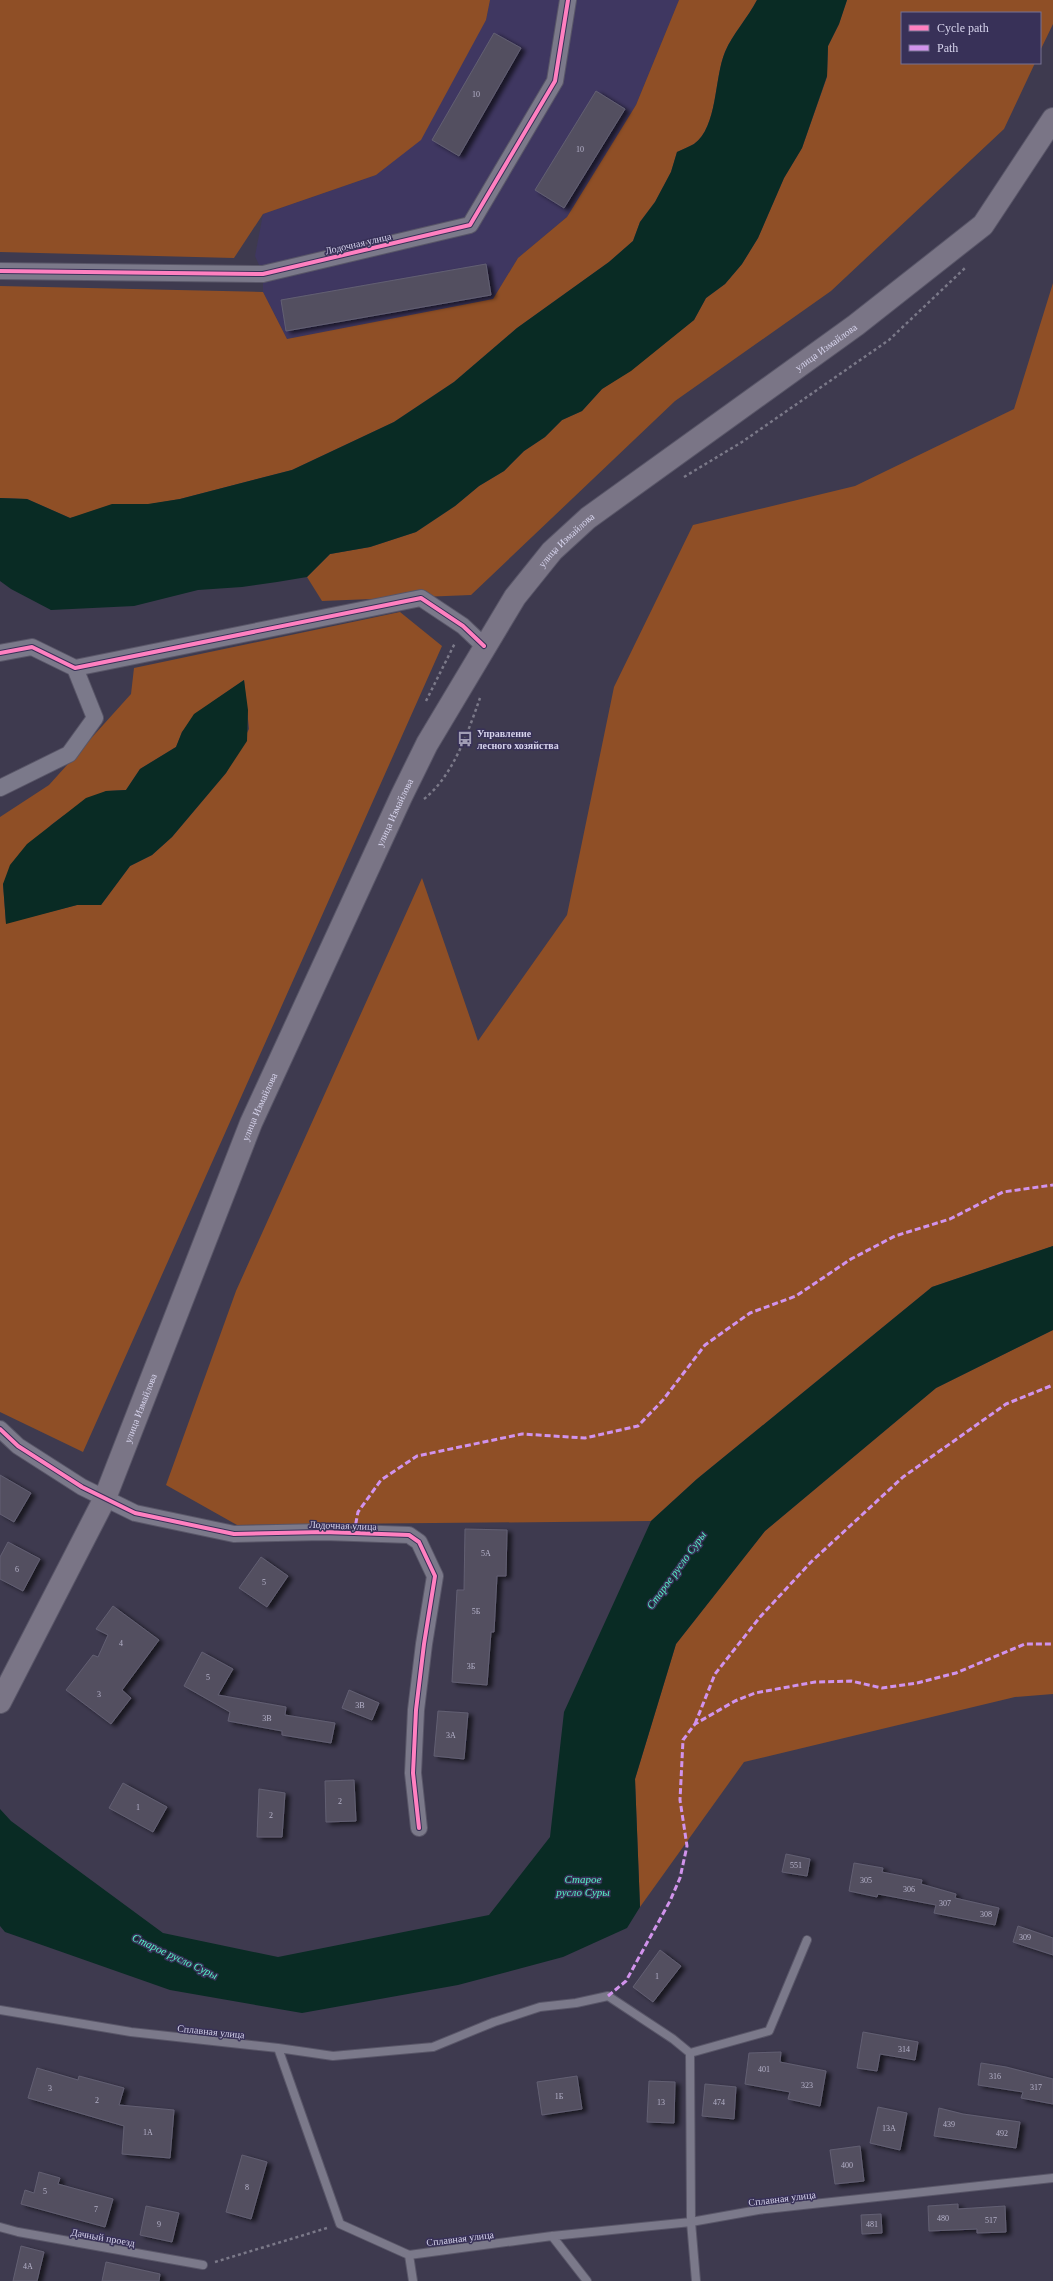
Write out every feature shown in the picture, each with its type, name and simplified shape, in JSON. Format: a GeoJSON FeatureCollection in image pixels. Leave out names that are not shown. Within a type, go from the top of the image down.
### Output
{"type":"FeatureCollection","features":[{"type":"Feature","properties":{"kind":"main road","name":"улица Измайлова"},"geometry":{"type":"LineString","coordinates":[[0,1702],[105,1498],[251,1123],[427,744],[484,646],[515,597],[552,551],[588,518],[856,325],[983,225],[1050,130]]}},
{"type":"Feature","properties":{"kind":"street","name":"Лодочная улица"},"geometry":{"type":"LineString","coordinates":[[0,271],[263,274],[470,225],[555,81],[568,0]]}},
{"type":"Feature","properties":{"kind":"street"},"geometry":{"type":"LineString","coordinates":[[0,653],[32,647],[75,668],[421,598],[463,626],[484,646]]}},
{"type":"Feature","properties":{"kind":"street"},"geometry":{"type":"LineString","coordinates":[[0,788],[69,754],[95,718],[75,668]]}},
{"type":"Feature","properties":{"kind":"street","name":"Лодочная улица"},"geometry":{"type":"LineString","coordinates":[[0,1429],[18,1446],[82,1487],[135,1513],[234,1534],[346,1533],[409,1536],[419,1542],[435,1576],[424,1644],[416,1710],[414,1773],[419,1828]]}},
{"type":"Feature","properties":{"kind":"lane"},"geometry":{"type":"LineString","coordinates":[[696,2281],[691,2222],[690,2054],[769,2031],[807,1940]]}},
{"type":"Feature","properties":{"kind":"lane","name":"Сплавная улица"},"geometry":{"type":"LineString","coordinates":[[0,2010],[131,2032],[278,2048],[333,2056],[433,2047],[494,2022],[540,2007],[576,2003],[608,1996],[673,2039],[690,2054]]}},
{"type":"Feature","properties":{"kind":"lane"},"geometry":{"type":"LineString","coordinates":[[278,2048],[340,2224],[409,2255],[413,2281]]}},
{"type":"Feature","properties":{"kind":"lane","name":"Сплавная улица"},"geometry":{"type":"LineString","coordinates":[[409,2255],[552,2236],[691,2222],[758,2210],[1053,2178]]}},
{"type":"Feature","properties":{"kind":"lane","name":"Дачный проезд"},"geometry":{"type":"LineString","coordinates":[[0,2227],[18,2232],[203,2265]]}},
{"type":"Feature","properties":{"kind":"lane"},"geometry":{"type":"LineString","coordinates":[[552,2236],[586,2281]]}},
{"type":"Feature","properties":{"kind":"path"},"geometry":{"type":"LineString","coordinates":[[682,478],[742,442],[888,340],[969,264]]}},
{"type":"Feature","properties":{"kind":"path"},"geometry":{"type":"LineString","coordinates":[[418,804],[434,790],[466,740],[481,696]]}},
{"type":"Feature","properties":{"kind":"path"},"geometry":{"type":"LineString","coordinates":[[203,2265],[340,2224]]}},
{"type":"Feature","properties":{"kind":"shaded area"},"geometry":{"type":"Polygon","coordinates":[[[0,0],[490,0],[486,20],[421,140],[376,175],[263,214],[234,258],[0,252],[0,0]]]}},
{"type":"Feature","properties":{"kind":"shaded area"},"geometry":{"type":"Polygon","coordinates":[[[490,0],[679,0],[636,105],[567,217],[518,258],[493,299],[287,339],[263,292],[263,274],[255,256],[263,214],[376,175],[486,20],[490,0]]]}},
{"type":"Feature","properties":{"kind":"shaded area"},"geometry":{"type":"Polygon","coordinates":[[[679,0],[757,0],[732,38],[725,52],[721,63],[711,114],[702,136],[694,144],[677,152],[671,172],[655,202],[640,222],[633,241],[609,262],[517,328],[454,382],[394,422],[292,470],[180,499],[70,518],[27,499],[0,498],[0,286],[263,292],[287,339],[493,299],[518,258],[567,217],[636,105],[679,0]]]}},
{"type":"Feature","properties":{"kind":"shaded area"},"geometry":{"type":"Polygon","coordinates":[[[847,0],[1053,0],[1053,24],[1041,49],[1041,12],[901,12],[901,64],[1035,64],[1004,129],[831,291],[675,401],[471,595],[322,601],[307,577],[330,554],[370,547],[416,532],[455,506],[479,486],[504,471],[524,451],[545,437],[562,420],[582,411],[602,389],[631,370],[694,320],[706,298],[725,284],[742,264],[758,238],[784,178],[802,148],[827,77],[828,46],[839,24],[847,0]]]}},
{"type":"Feature","properties":{"kind":"shaded area"},"geometry":{"type":"Polygon","coordinates":[[[1053,283],[1053,1246],[932,1287],[697,1479],[651,1521],[237,1525],[166,1485],[236,1291],[422,878],[478,1041],[567,915],[614,687],[693,525],[855,486],[1014,409],[1053,283]]]}},
{"type":"Feature","properties":{"kind":"shaded area"},"geometry":{"type":"Polygon","coordinates":[[[400,612],[442,646],[83,1452],[0,1412],[0,817],[49,785],[131,694],[134,668],[400,612]],[[244,680],[212,702],[182,732],[176,747],[140,769],[126,790],[106,791],[63,816],[51,825],[3,884],[6,923],[77,905],[101,905],[130,866],[152,855],[172,837],[226,773],[249,729],[244,680]]]}},
{"type":"Feature","properties":{"kind":"shaded area"},"geometry":{"type":"Polygon","coordinates":[[[1053,1330],[1053,1694],[1015,1697],[744,1762],[640,1907],[635,1779],[676,1644],[765,1531],[936,1388],[1053,1330]]]}},
{"type":"Feature","properties":{"kind":"water"},"geometry":{"type":"Polygon","coordinates":[[[757,0],[847,0],[839,24],[828,46],[827,76],[802,148],[784,178],[758,238],[742,264],[725,284],[706,298],[694,320],[631,371],[602,389],[582,411],[562,420],[545,437],[524,451],[504,471],[479,486],[455,506],[416,532],[370,547],[330,554],[307,577],[242,587],[198,590],[134,606],[51,610],[11,589],[0,581],[0,498],[27,499],[70,518],[112,504],[148,504],[180,499],[292,470],[394,422],[454,382],[517,328],[609,262],[633,241],[640,222],[655,202],[671,172],[677,152],[694,144],[702,136],[711,114],[721,63],[725,52],[732,38],[757,0]]]}},
{"type":"Feature","properties":{"kind":"water"},"geometry":{"type":"Polygon","coordinates":[[[244,680],[248,710],[247,741],[226,773],[172,837],[152,855],[130,866],[101,905],[77,905],[6,924],[3,884],[10,865],[27,844],[86,798],[106,791],[126,790],[140,769],[176,747],[182,732],[194,714],[244,680]]]}},
{"type":"Feature","properties":{"kind":"water","name":"Старое русло Суры"},"geometry":{"type":"Polygon","coordinates":[[[1053,1246],[1053,1330],[936,1388],[765,1531],[676,1644],[635,1779],[640,1907],[627,1928],[563,1957],[458,1985],[302,2013],[170,1990],[5,1932],[0,1926],[0,1809],[11,1821],[163,1933],[278,1957],[489,1915],[550,1837],[564,1712],[651,1521],[697,1479],[932,1287],[1053,1246]]]}},
{"type":"Feature","properties":{"kind":"building"},"geometry":{"type":"Polygon","coordinates":[[[494,33],[521,48],[459,156],[432,140],[494,33]]]}},
{"type":"Feature","properties":{"kind":"building"},"geometry":{"type":"Polygon","coordinates":[[[596,91],[625,109],[564,208],[535,190],[596,91]]]}},
{"type":"Feature","properties":{"kind":"building"},"geometry":{"type":"Polygon","coordinates":[[[486,264],[491,295],[286,331],[281,300],[486,264]]]}},
{"type":"Feature","properties":{"kind":"building"},"geometry":{"type":"Polygon","coordinates":[[[0,1475],[31,1493],[14,1522],[0,1514],[0,1475]]]}},
{"type":"Feature","properties":{"kind":"building"},"geometry":{"type":"Polygon","coordinates":[[[465,1529],[507,1530],[506,1576],[497,1576],[494,1632],[491,1632],[487,1685],[452,1682],[457,1590],[464,1590],[465,1529]]]}},
{"type":"Feature","properties":{"kind":"building"},"geometry":{"type":"Polygon","coordinates":[[[8,1542],[40,1559],[23,1591],[0,1579],[0,1557],[8,1542]]]}},
{"type":"Feature","properties":{"kind":"building"},"geometry":{"type":"Polygon","coordinates":[[[261,1557],[288,1576],[267,1607],[239,1588],[261,1557]]]}},
{"type":"Feature","properties":{"kind":"building"},"geometry":{"type":"Polygon","coordinates":[[[113,1606],[159,1640],[122,1690],[131,1698],[111,1724],[66,1690],[93,1655],[98,1657],[108,1635],[96,1629],[113,1606]]]}},
{"type":"Feature","properties":{"kind":"building"},"geometry":{"type":"Polygon","coordinates":[[[202,1652],[233,1669],[218,1695],[286,1707],[285,1715],[335,1723],[331,1743],[282,1735],[282,1731],[228,1721],[230,1712],[184,1686],[202,1652]]]}},
{"type":"Feature","properties":{"kind":"building"},"geometry":{"type":"Polygon","coordinates":[[[349,1690],[379,1703],[372,1720],[342,1708],[349,1690]]]}},
{"type":"Feature","properties":{"kind":"building"},"geometry":{"type":"Polygon","coordinates":[[[438,1711],[468,1713],[464,1759],[434,1756],[438,1711]]]}},
{"type":"Feature","properties":{"kind":"building"},"geometry":{"type":"Polygon","coordinates":[[[354,1780],[356,1821],[326,1822],[325,1781],[354,1780]]]}},
{"type":"Feature","properties":{"kind":"building"},"geometry":{"type":"Polygon","coordinates":[[[123,1783],[167,1807],[153,1832],[109,1808],[123,1783]]]}},
{"type":"Feature","properties":{"kind":"building"},"geometry":{"type":"Polygon","coordinates":[[[259,1789],[285,1793],[282,1837],[257,1837],[259,1789]]]}},
{"type":"Feature","properties":{"kind":"building"},"geometry":{"type":"Polygon","coordinates":[[[786,1854],[810,1859],[807,1876],[782,1872],[786,1854]]]}},
{"type":"Feature","properties":{"kind":"building"},"geometry":{"type":"Polygon","coordinates":[[[854,1863],[883,1868],[882,1872],[922,1880],[921,1884],[956,1894],[955,1898],[999,1908],[995,1925],[934,1913],[936,1905],[878,1894],[877,1897],[849,1891],[854,1863]]]}},
{"type":"Feature","properties":{"kind":"building"},"geometry":{"type":"Polygon","coordinates":[[[1018,1926],[1053,1938],[1053,1955],[1013,1942],[1018,1926]]]}},
{"type":"Feature","properties":{"kind":"building"},"geometry":{"type":"Polygon","coordinates":[[[660,1950],[681,1966],[653,2002],[633,1987],[660,1950]]]}},
{"type":"Feature","properties":{"kind":"building"},"geometry":{"type":"Polygon","coordinates":[[[863,2032],[918,2042],[915,2060],[880,2054],[877,2071],[857,2068],[863,2032]]]}},
{"type":"Feature","properties":{"kind":"building"},"geometry":{"type":"Polygon","coordinates":[[[781,2052],[780,2062],[826,2071],[820,2106],[788,2099],[790,2092],[745,2084],[749,2053],[781,2052]]]}},
{"type":"Feature","properties":{"kind":"building"},"geometry":{"type":"Polygon","coordinates":[[[981,2063],[1006,2067],[1053,2079],[1053,2104],[1021,2098],[1023,2092],[978,2085],[981,2063]]]}},
{"type":"Feature","properties":{"kind":"building"},"geometry":{"type":"Polygon","coordinates":[[[37,2068],[78,2080],[79,2076],[124,2088],[119,2105],[174,2110],[170,2158],[122,2154],[124,2126],[28,2098],[37,2068]]]}},
{"type":"Feature","properties":{"kind":"building"},"geometry":{"type":"Polygon","coordinates":[[[577,2076],[582,2109],[542,2115],[537,2082],[577,2076]]]}},
{"type":"Feature","properties":{"kind":"building"},"geometry":{"type":"Polygon","coordinates":[[[649,2081],[675,2082],[674,2123],[647,2122],[649,2081]]]}},
{"type":"Feature","properties":{"kind":"building"},"geometry":{"type":"Polygon","coordinates":[[[705,2084],[736,2087],[734,2119],[702,2116],[705,2084]]]}},
{"type":"Feature","properties":{"kind":"building"},"geometry":{"type":"Polygon","coordinates":[[[878,2107],[907,2113],[900,2150],[870,2143],[878,2107]]]}},
{"type":"Feature","properties":{"kind":"building"},"geometry":{"type":"Polygon","coordinates":[[[939,2108],[963,2114],[1020,2122],[1016,2148],[934,2136],[939,2108]]]}},
{"type":"Feature","properties":{"kind":"building"},"geometry":{"type":"Polygon","coordinates":[[[860,2146],[864,2181],[835,2184],[830,2150],[860,2146]]]}},
{"type":"Feature","properties":{"kind":"building"},"geometry":{"type":"Polygon","coordinates":[[[242,2155],[267,2162],[251,2219],[226,2212],[242,2155]]]}},
{"type":"Feature","properties":{"kind":"building"},"geometry":{"type":"Polygon","coordinates":[[[39,2172],[60,2178],[58,2184],[113,2199],[105,2227],[21,2204],[25,2190],[34,2193],[39,2172]]]}},
{"type":"Feature","properties":{"kind":"building"},"geometry":{"type":"Polygon","coordinates":[[[958,2204],[958,2209],[1005,2206],[1006,2232],[977,2233],[977,2229],[929,2231],[928,2206],[958,2204]]]}},
{"type":"Feature","properties":{"kind":"building"},"geometry":{"type":"Polygon","coordinates":[[[146,2206],[179,2213],[172,2242],[140,2235],[146,2206]]]}},
{"type":"Feature","properties":{"kind":"building"},"geometry":{"type":"Polygon","coordinates":[[[881,2214],[882,2233],[862,2234],[861,2215],[881,2214]]]}},
{"type":"Feature","properties":{"kind":"building"},"geometry":{"type":"Polygon","coordinates":[[[21,2246],[44,2252],[37,2281],[13,2281],[21,2246]]]}},
{"type":"Feature","properties":{"kind":"building"},"geometry":{"type":"Polygon","coordinates":[[[106,2262],[160,2274],[159,2281],[102,2281],[106,2262]]]}},
{"type":"Feature","properties":{"kind":"marked path"},"geometry":{"type":"LineString","coordinates":[[354,1533],[358,1512],[381,1480],[417,1456],[522,1434],[585,1438],[638,1426],[663,1400],[705,1345],[750,1313],[796,1296],[851,1259],[895,1236],[950,1219],[1003,1192],[1053,1185]]}},
{"type":"Feature","properties":{"kind":"marked path"},"geometry":{"type":"LineString","coordinates":[[695,1724],[715,1674],[760,1617],[811,1562],[903,1477],[1006,1404],[1053,1385]]}},
{"type":"Feature","properties":{"kind":"marked path"},"geometry":{"type":"LineString","coordinates":[[608,1996],[626,1981],[670,1901],[680,1878],[687,1846],[680,1800],[683,1740],[695,1724],[735,1701],[755,1693],[815,1682],[851,1681],[882,1688],[917,1683],[956,1673],[1025,1644],[1053,1644]]}},
{"type":"Feature","properties":{"kind":"cycle path"},"geometry":{"type":"LineString","coordinates":[[0,271],[263,274],[470,225],[555,81],[568,0]]}},
{"type":"Feature","properties":{"kind":"cycle path"},"geometry":{"type":"LineString","coordinates":[[0,653],[32,647],[75,668],[421,598],[463,626],[484,646]]}},
{"type":"Feature","properties":{"kind":"cycle path"},"geometry":{"type":"LineString","coordinates":[[0,1429],[18,1446],[82,1487],[135,1513],[234,1534],[323,1532],[409,1535],[419,1542],[435,1576],[424,1644],[416,1710],[413,1773],[419,1828]]}},
{"type":"Feature","properties":{"kind":"place","name":"Управление лесного хозяйства"},"geometry":{"type":"Point","coordinates":[465,739]}}]}
